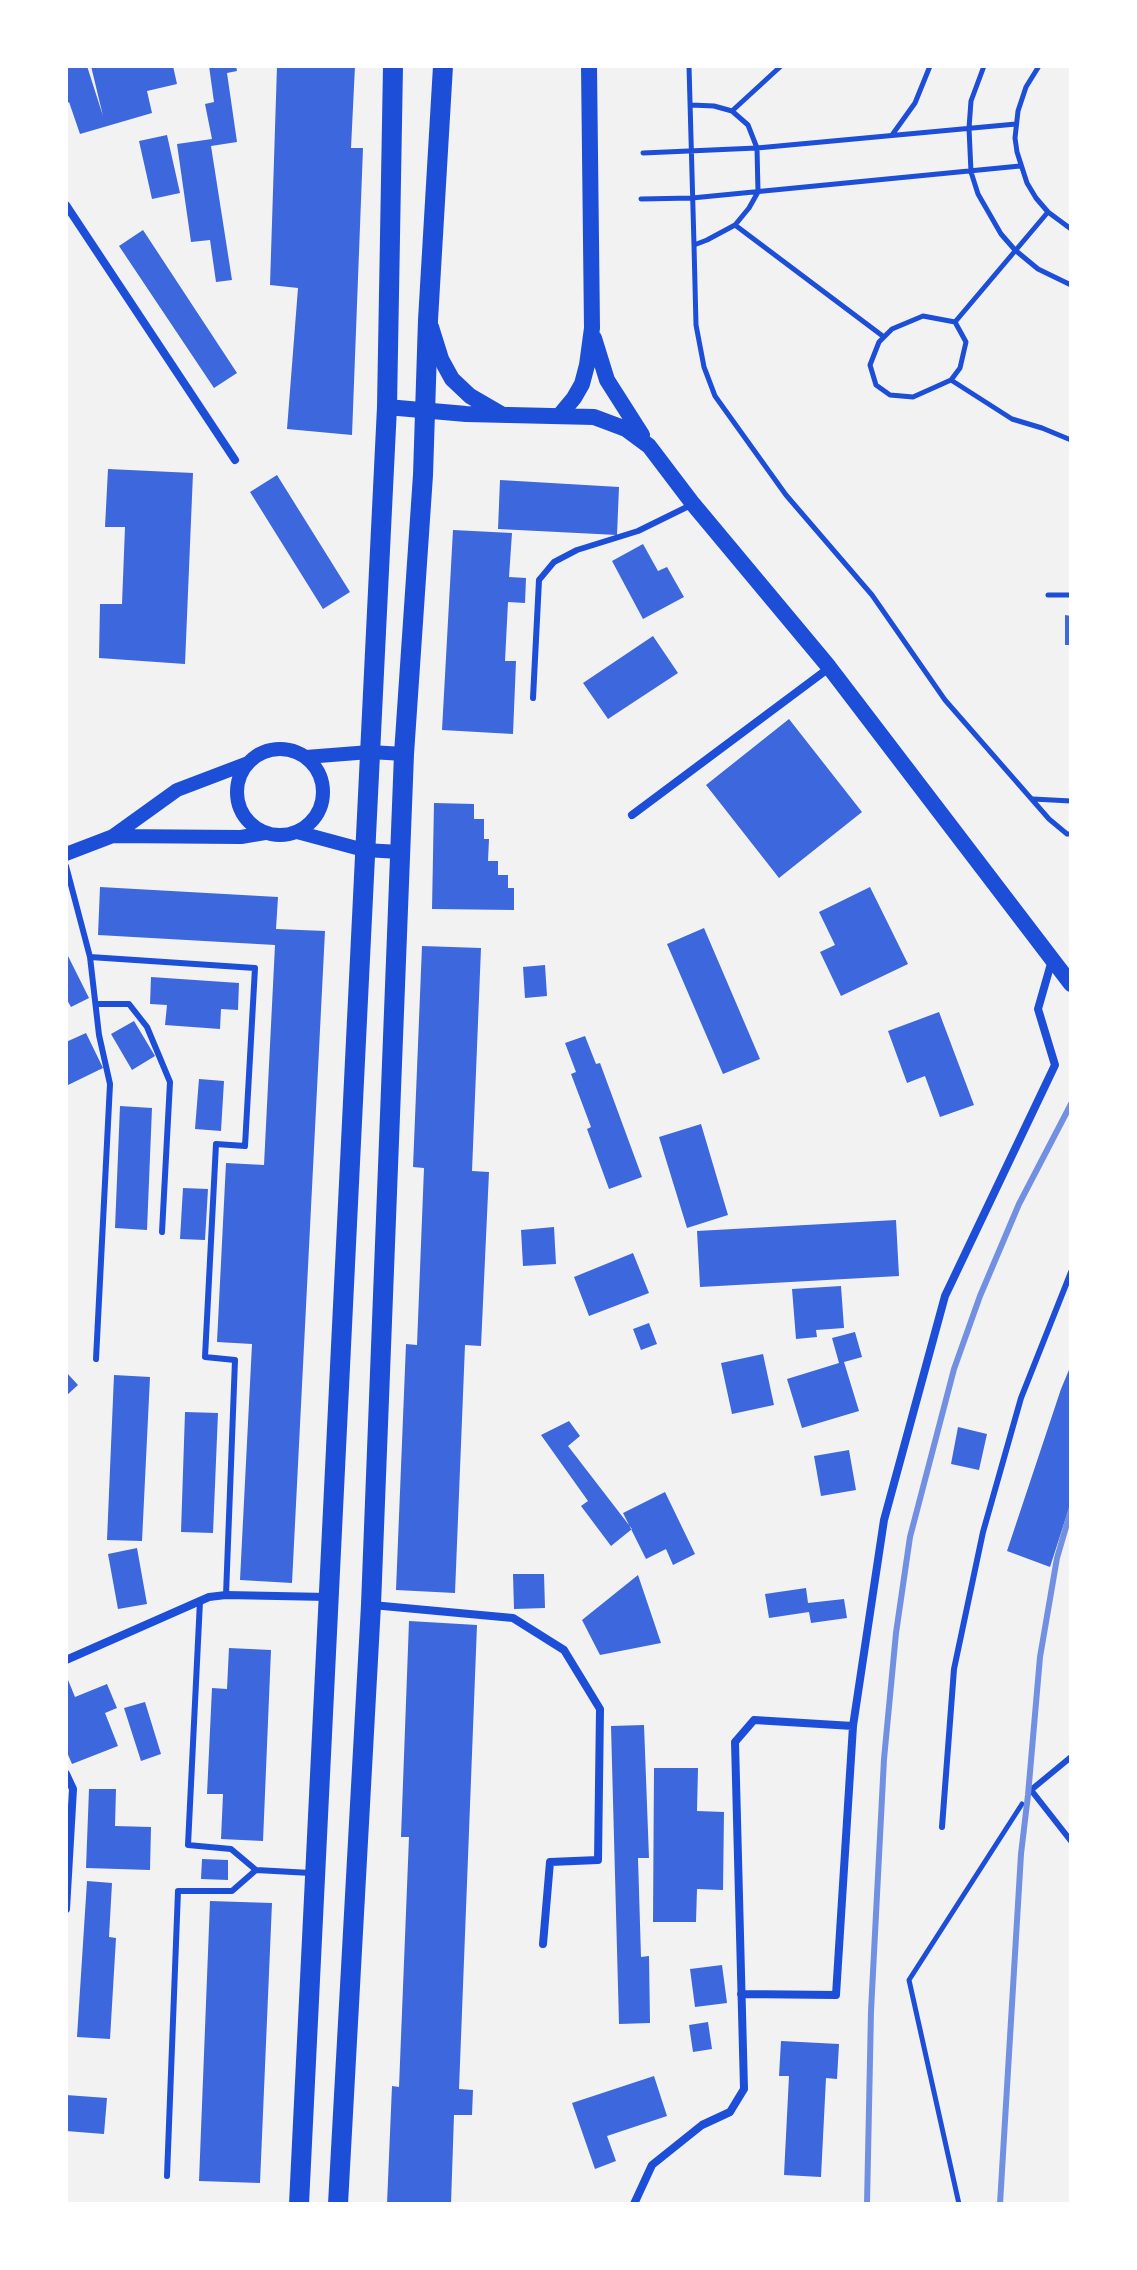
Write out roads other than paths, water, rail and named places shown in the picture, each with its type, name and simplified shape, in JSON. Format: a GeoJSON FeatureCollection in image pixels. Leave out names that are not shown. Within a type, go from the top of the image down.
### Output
{"type":"FeatureCollection","features":[{"type":"Feature","properties":{"kind":"main road"},"geometry":{"type":"LineString","coordinates":[[299,2204],[387,407],[393,66]]}},
{"type":"Feature","properties":{"kind":"main road"},"geometry":{"type":"LineString","coordinates":[[338,2204],[371,1605],[404,754],[443,66]]}},
{"type":"Feature","properties":{"kind":"main road"},"geometry":{"type":"LineString","coordinates":[[559,416],[582,384],[592,328],[589,66]]}},
{"type":"Feature","properties":{"kind":"main road"},"geometry":{"type":"LineString","coordinates":[[428,320],[441,359],[452,379],[470,396],[502,415]]}},
{"type":"Feature","properties":{"kind":"main road"},"geometry":{"type":"LineString","coordinates":[[592,328],[607,380],[649,446],[693,504],[829,667],[1071,984]]}},
{"type":"Feature","properties":{"kind":"main road"},"geometry":{"type":"LineString","coordinates":[[387,407],[425,412],[594,417],[626,429],[649,446]]}},
{"type":"Feature","properties":{"kind":"street"},"geometry":{"type":"LineString","coordinates":[[66,205],[235,460]]}},
{"type":"Feature","properties":{"kind":"street"},"geometry":{"type":"LineString","coordinates":[[632,815],[829,667]]}},
{"type":"Feature","properties":{"kind":"street"},"geometry":{"type":"LineString","coordinates":[[66,854],[113,836],[177,790],[248,763],[274,749],[291,750],[306,757],[318,771],[323,788],[321,806],[312,821],[297,832],[241,837],[113,836]]}},
{"type":"Feature","properties":{"kind":"street"},"geometry":{"type":"LineString","coordinates":[[306,757],[370,752],[404,754]]}},
{"type":"Feature","properties":{"kind":"street"},"geometry":{"type":"LineString","coordinates":[[248,763],[240,774],[238,802],[243,815],[265,833]]}},
{"type":"Feature","properties":{"kind":"street"},"geometry":{"type":"LineString","coordinates":[[297,832],[364,850],[400,852]]}},
{"type":"Feature","properties":{"kind":"street"},"geometry":{"type":"LineString","coordinates":[[741,1994],[836,1995],[853,1726],[884,1520],[945,1296],[1055,1065],[1038,1009],[1052,960]]}},
{"type":"Feature","properties":{"kind":"street"},"geometry":{"type":"LineString","coordinates":[[66,1660],[209,1597],[328,1597]]}},
{"type":"Feature","properties":{"kind":"street"},"geometry":{"type":"LineString","coordinates":[[371,1605],[513,1618],[564,1650],[600,1709],[598,1860],[550,1862],[543,1944]]}},
{"type":"Feature","properties":{"kind":"street"},"geometry":{"type":"LineString","coordinates":[[634,2204],[652,2165],[702,2125],[730,2112],[744,2089],[735,1742],[754,1720],[853,1726]]}},
{"type":"Feature","properties":{"kind":"street"},"geometry":{"type":"LineString","coordinates":[[66,1774],[73,1789],[66,1909]]}},
{"type":"Feature","properties":{"kind":"lane"},"geometry":{"type":"LineString","coordinates":[[533,698],[539,580],[554,562],[577,550],[638,531],[693,504]]}},
{"type":"Feature","properties":{"kind":"lane"},"geometry":{"type":"LineString","coordinates":[[66,866],[90,957],[99,1035],[110,1084],[96,1359]]}},
{"type":"Feature","properties":{"kind":"lane"},"geometry":{"type":"LineString","coordinates":[[90,957],[255,968],[245,1146],[216,1144],[205,1357],[235,1360],[226,1595]]}},
{"type":"Feature","properties":{"kind":"lane"},"geometry":{"type":"LineString","coordinates":[[96,1004],[129,1004],[147,1027],[170,1082],[162,1232]]}},
{"type":"Feature","properties":{"kind":"lane"},"geometry":{"type":"LineString","coordinates":[[942,1827],[954,1669],[983,1532],[1021,1398],[1071,1272]]}},
{"type":"Feature","properties":{"kind":"lane"},"geometry":{"type":"LineString","coordinates":[[200,1601],[188,1845],[231,1849],[256,1870],[315,1873]]}},
{"type":"Feature","properties":{"kind":"lane"},"geometry":{"type":"LineString","coordinates":[[1071,1757],[1031,1790],[1071,1841]]}},
{"type":"Feature","properties":{"kind":"lane"},"geometry":{"type":"LineString","coordinates":[[167,2176],[178,1891],[232,1891],[256,1870]]}},
{"type":"Feature","properties":{"kind":"railway"},"geometry":{"type":"LineString","coordinates":[[867,2204],[871,2011],[884,1759],[896,1633],[910,1537],[954,1369],[980,1296],[1019,1204],[1071,1104]]}},
{"type":"Feature","properties":{"kind":"railway"},"geometry":{"type":"LineString","coordinates":[[1000,2204],[1021,1854],[1040,1657],[1057,1558],[1071,1510]]}}]}
